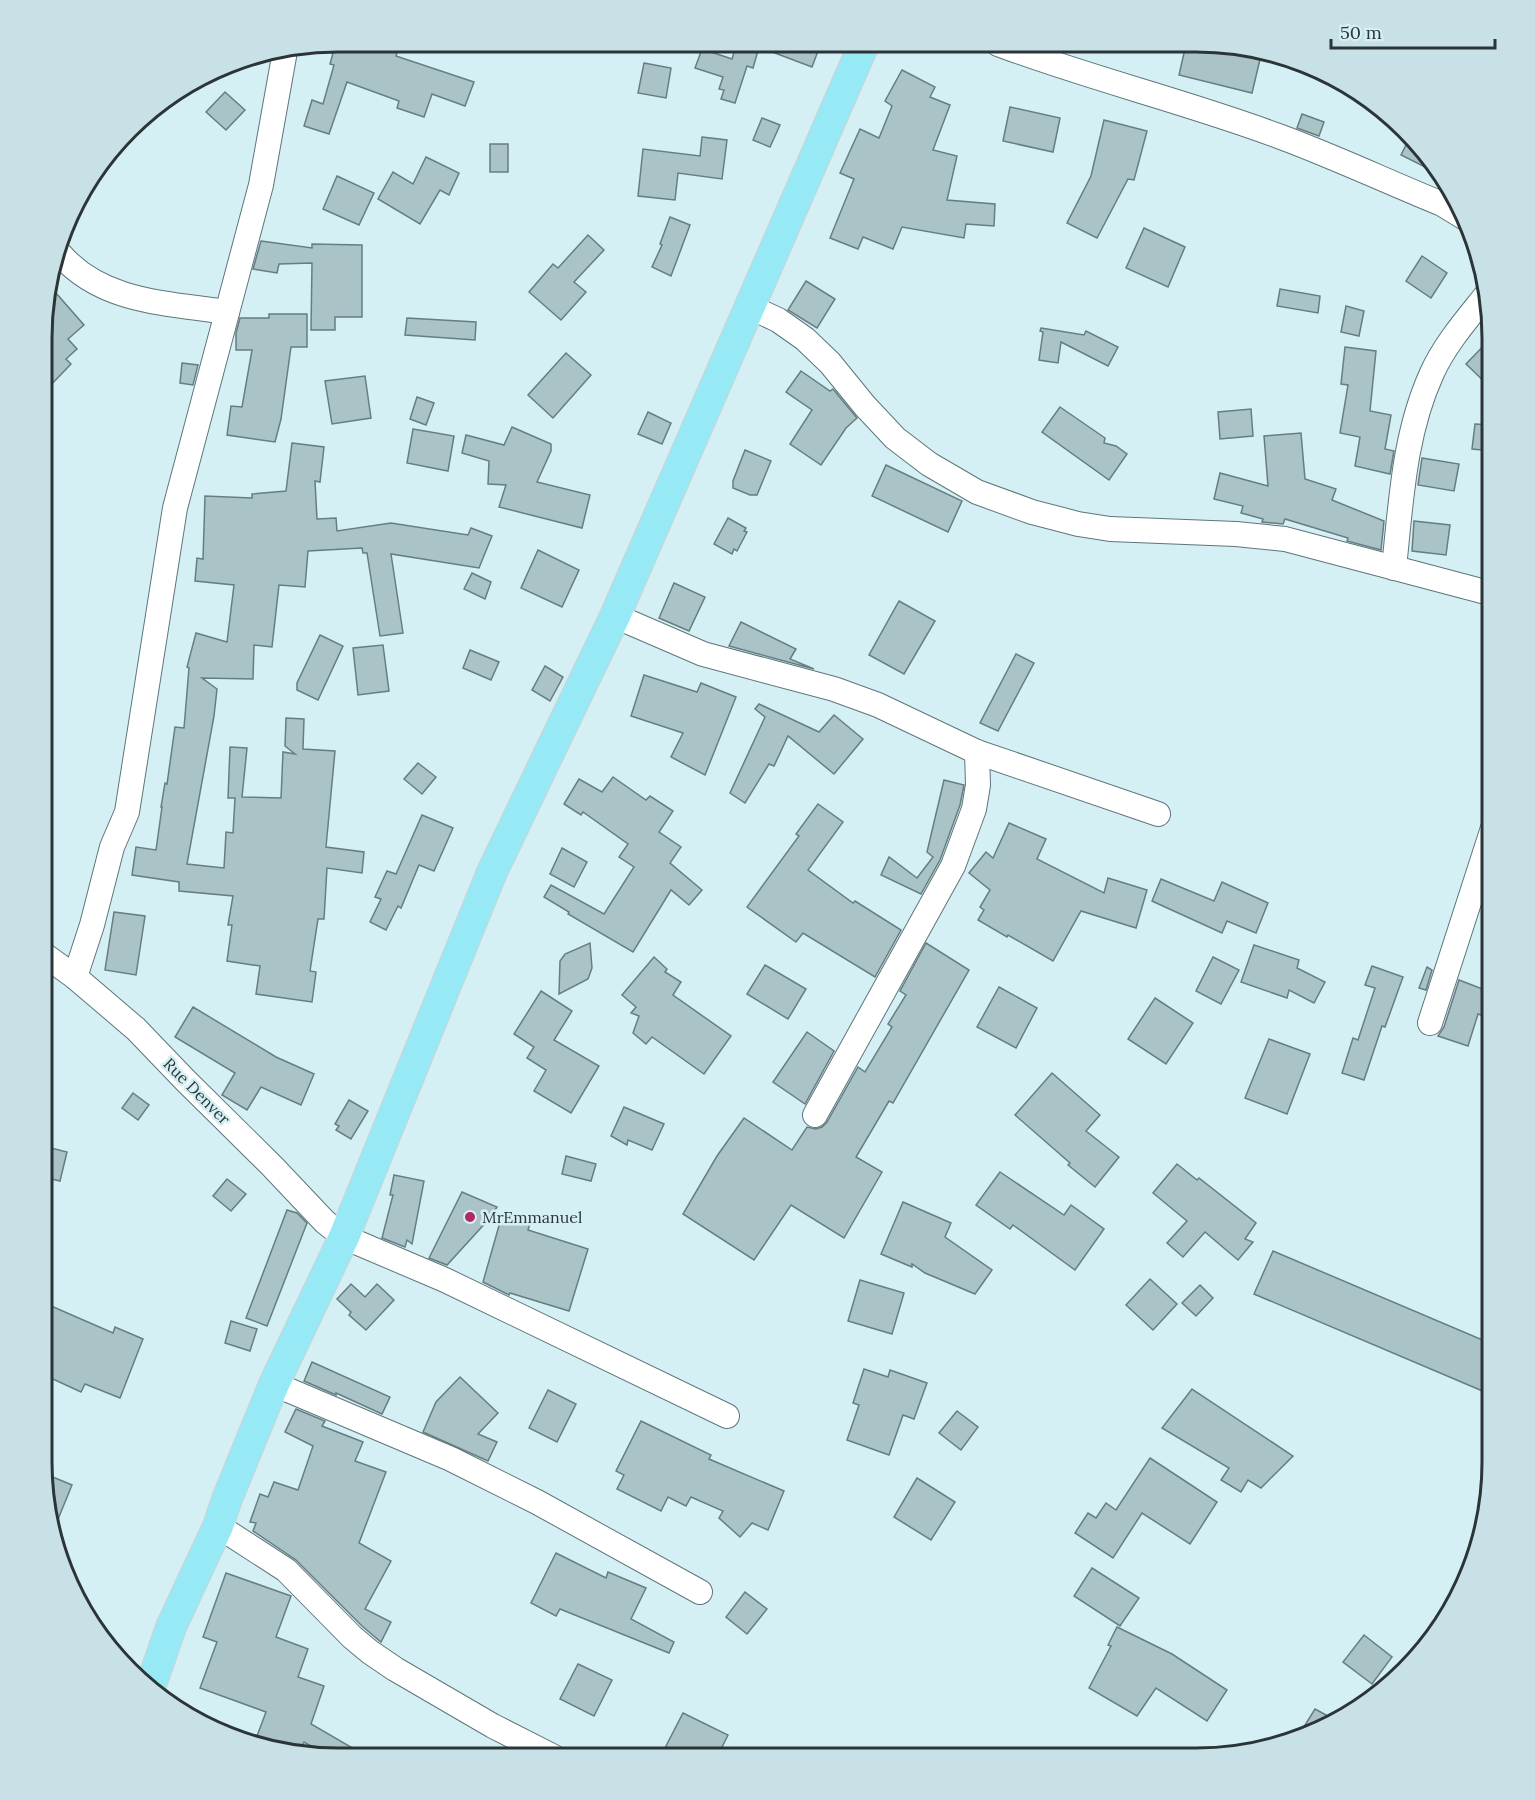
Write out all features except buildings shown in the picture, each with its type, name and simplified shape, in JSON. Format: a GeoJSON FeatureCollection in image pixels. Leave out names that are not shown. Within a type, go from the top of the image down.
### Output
{"type":"FeatureCollection","features":[{"type":"Feature","properties":{"kind":"main road"},"geometry":{"type":"LineString","coordinates":[[153,1679],[171,1627],[218,1526],[274,1384],[344,1237],[492,872],[615,616],[860,52]]}},
{"type":"Feature","properties":{"kind":"street"},"geometry":{"type":"LineString","coordinates":[[1019,52],[1282,137],[1452,210]]}},
{"type":"Feature","properties":{"kind":"street"},"geometry":{"type":"LineString","coordinates":[[75,977],[92,925],[112,847],[127,812],[170,532],[261,186],[284,58]]}},
{"type":"Feature","properties":{"kind":"street"},"geometry":{"type":"LineString","coordinates":[[64,259],[70,266],[89,279],[113,292],[137,299],[227,312]]}},
{"type":"Feature","properties":{"kind":"street"},"geometry":{"type":"LineString","coordinates":[[1394,568],[1406,460],[1418,407],[1433,371],[1459,330],[1480,303]]}},
{"type":"Feature","properties":{"kind":"street"},"geometry":{"type":"LineString","coordinates":[[750,307],[778,320],[805,339],[830,363],[895,438],[928,464],[976,492],[1032,512],[1078,524],[1110,529],[1236,534],[1285,539],[1482,591]]}},
{"type":"Feature","properties":{"kind":"street"},"geometry":{"type":"LineString","coordinates":[[615,616],[703,654],[834,689],[878,705],[977,752],[1158,814]]}},
{"type":"Feature","properties":{"kind":"street"},"geometry":{"type":"LineString","coordinates":[[815,1116],[953,866],[974,809],[978,785],[977,752]]}},
{"type":"Feature","properties":{"kind":"street"},"geometry":{"type":"LineString","coordinates":[[1430,1023],[1482,862]]}},
{"type":"Feature","properties":{"kind":"street","name":"Rue Denver"},"geometry":{"type":"LineString","coordinates":[[53,961],[136,1029],[325,1222],[344,1237],[445,1280],[727,1416]]}},
{"type":"Feature","properties":{"kind":"street"},"geometry":{"type":"LineString","coordinates":[[274,1384],[451,1459],[537,1502],[700,1592]]}},
{"type":"Feature","properties":{"kind":"street"},"geometry":{"type":"LineString","coordinates":[[218,1526],[285,1570],[370,1652],[493,1726],[536,1748]]}},
{"type":"Feature","properties":{"kind":"place","name":"MrEmmanuel"},"geometry":{"type":"Point","coordinates":[470,1217]}}]}
